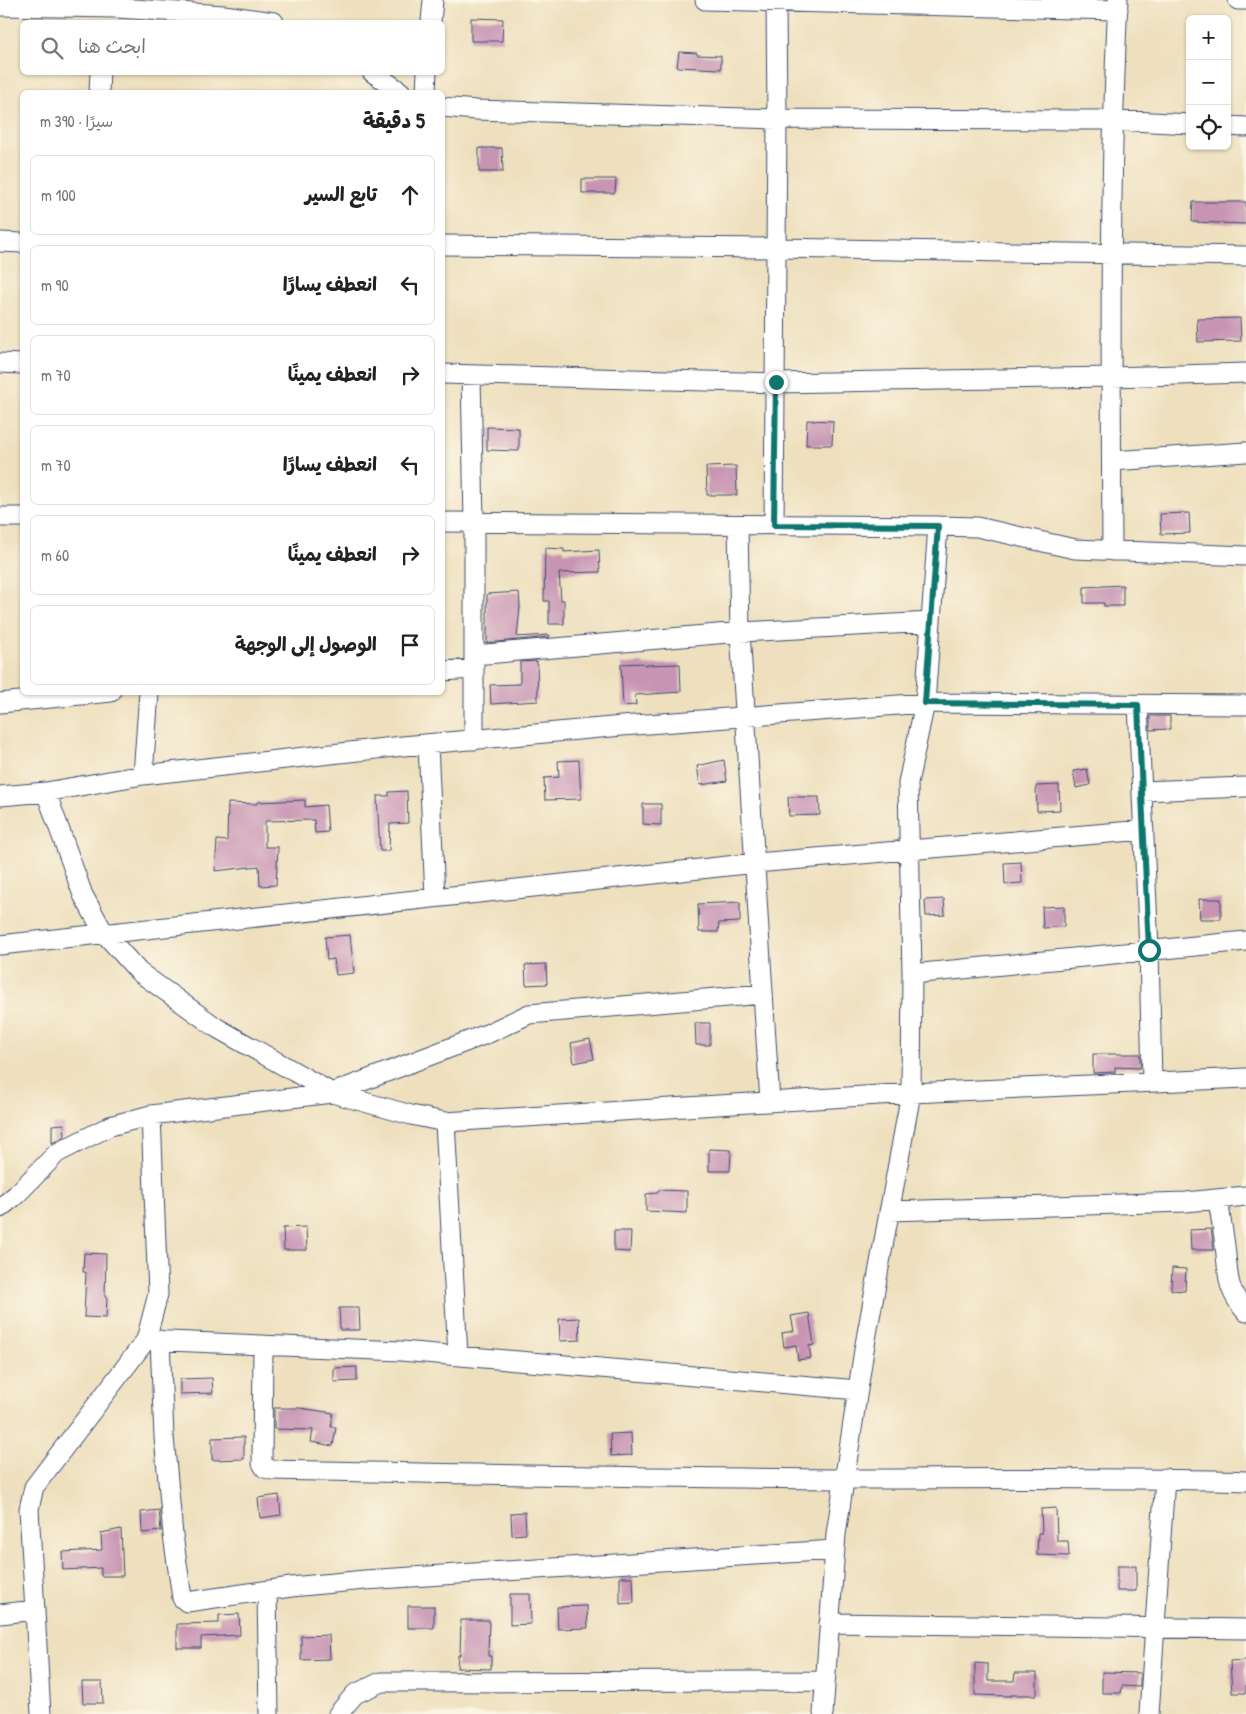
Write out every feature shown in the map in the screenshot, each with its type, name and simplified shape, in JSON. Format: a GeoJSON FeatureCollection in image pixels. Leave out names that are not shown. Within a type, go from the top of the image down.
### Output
{"type":"FeatureCollection","features":[{"type":"Feature","properties":{"kind":"street"},"geometry":{"type":"LineString","coordinates":[[431,20],[433,0]]}},
{"type":"Feature","properties":{"kind":"street"},"geometry":{"type":"LineString","coordinates":[[705,0],[1118,5],[1111,254],[1112,551]]}},
{"type":"Feature","properties":{"kind":"street"},"geometry":{"type":"LineString","coordinates":[[1238,0],[1246,0]]}},
{"type":"Feature","properties":{"kind":"street"},"geometry":{"type":"LineString","coordinates":[[774,525],[776,2]]}},
{"type":"Feature","properties":{"kind":"street"},"geometry":{"type":"LineString","coordinates":[[0,6],[224,15],[260,20]]}},
{"type":"Feature","properties":{"kind":"street"},"geometry":{"type":"LineString","coordinates":[[99,90],[100,75]]}},
{"type":"Feature","properties":{"kind":"street"},"geometry":{"type":"LineString","coordinates":[[376,75],[399,90]]}},
{"type":"Feature","properties":{"kind":"street"},"geometry":{"type":"LineString","coordinates":[[426,90],[427,75]]}},
{"type":"Feature","properties":{"kind":"street"},"geometry":{"type":"LineString","coordinates":[[445,107],[476,110],[777,119],[1114,120],[1186,124]]}},
{"type":"Feature","properties":{"kind":"street"},"geometry":{"type":"LineString","coordinates":[[1231,126],[1246,126]]}},
{"type":"Feature","properties":{"kind":"street"},"geometry":{"type":"LineString","coordinates":[[0,242],[20,243]]}},
{"type":"Feature","properties":{"kind":"street"},"geometry":{"type":"LineString","coordinates":[[445,245],[776,248],[1246,256]]}},
{"type":"Feature","properties":{"kind":"street"},"geometry":{"type":"LineString","coordinates":[[0,363],[20,364]]}},
{"type":"Feature","properties":{"kind":"street"},"geometry":{"type":"LineString","coordinates":[[445,374],[776,382],[1246,373]]}},
{"type":"Feature","properties":{"kind":"street"},"geometry":{"type":"LineString","coordinates":[[471,374],[474,522],[474,740]]}},
{"type":"Feature","properties":{"kind":"street"},"geometry":{"type":"LineString","coordinates":[[1112,461],[1246,452]]}},
{"type":"Feature","properties":{"kind":"street"},"geometry":{"type":"LineString","coordinates":[[0,517],[20,517]]}},
{"type":"Feature","properties":{"kind":"street"},"geometry":{"type":"LineString","coordinates":[[445,522],[938,526],[977,528],[1076,549],[1246,556]]}},
{"type":"Feature","properties":{"kind":"street"},"geometry":{"type":"LineString","coordinates":[[738,525],[740,632],[770,1102]]}},
{"type":"Feature","properties":{"kind":"street"},"geometry":{"type":"LineString","coordinates":[[823,1714],[834,1550],[844,1479],[911,1092],[912,974],[908,783],[925,703],[938,526]]}},
{"type":"Feature","properties":{"kind":"street"},"geometry":{"type":"LineString","coordinates":[[445,670],[474,662],[740,632],[931,622]]}},
{"type":"Feature","properties":{"kind":"street"},"geometry":{"type":"LineString","coordinates":[[0,703],[81,695]]}},
{"type":"Feature","properties":{"kind":"street"},"geometry":{"type":"LineString","coordinates":[[143,775],[149,695]]}},
{"type":"Feature","properties":{"kind":"street"},"geometry":{"type":"LineString","coordinates":[[0,796],[46,792],[143,775],[428,744],[925,703],[1246,705]]}},
{"type":"Feature","properties":{"kind":"street"},"geometry":{"type":"LineString","coordinates":[[1138,705],[1149,950],[1152,1082]]}},
{"type":"Feature","properties":{"kind":"street"},"geometry":{"type":"LineString","coordinates":[[428,744],[435,897]]}},
{"type":"Feature","properties":{"kind":"street"},"geometry":{"type":"LineString","coordinates":[[1142,790],[1246,787]]}},
{"type":"Feature","properties":{"kind":"street"},"geometry":{"type":"LineString","coordinates":[[46,792],[83,895],[104,933],[139,972],[217,1028],[332,1092],[411,1115],[445,1122],[911,1092],[1246,1078]]}},
{"type":"Feature","properties":{"kind":"street"},"geometry":{"type":"LineString","coordinates":[[0,945],[754,863],[910,848],[1144,830]]}},
{"type":"Feature","properties":{"kind":"street"},"geometry":{"type":"LineString","coordinates":[[912,974],[1246,941]]}},
{"type":"Feature","properties":{"kind":"street"},"geometry":{"type":"LineString","coordinates":[[0,1208],[16,1195],[57,1153],[110,1126],[151,1115],[332,1092],[489,1033],[529,1014],[763,994]]}},
{"type":"Feature","properties":{"kind":"street"},"geometry":{"type":"LineString","coordinates":[[151,1115],[158,1294],[153,1340],[173,1535],[182,1598],[187,1602],[267,1590],[364,1580],[834,1550]]}},
{"type":"Feature","properties":{"kind":"street"},"geometry":{"type":"LineString","coordinates":[[445,1122],[458,1356]]}},
{"type":"Feature","properties":{"kind":"street"},"geometry":{"type":"LineString","coordinates":[[889,1211],[1186,1202],[1246,1196]]}},
{"type":"Feature","properties":{"kind":"street"},"geometry":{"type":"LineString","coordinates":[[1218,1198],[1228,1284],[1235,1299],[1246,1312]]}},
{"type":"Feature","properties":{"kind":"street"},"geometry":{"type":"LineString","coordinates":[[153,1340],[401,1351],[858,1390]]}},
{"type":"Feature","properties":{"kind":"street"},"geometry":{"type":"LineString","coordinates":[[41,1714],[29,1508],[34,1487],[153,1340]]}},
{"type":"Feature","properties":{"kind":"street"},"geometry":{"type":"LineString","coordinates":[[263,1345],[262,1463],[265,1468],[272,1470],[844,1479],[1165,1478],[1246,1481]]}},
{"type":"Feature","properties":{"kind":"street"},"geometry":{"type":"LineString","coordinates":[[1149,1714],[1165,1478]]}},
{"type":"Feature","properties":{"kind":"street"},"geometry":{"type":"LineString","coordinates":[[267,1590],[269,1714]]}},
{"type":"Feature","properties":{"kind":"street"},"geometry":{"type":"LineString","coordinates":[[0,1614],[35,1610]]}},
{"type":"Feature","properties":{"kind":"street"},"geometry":{"type":"LineString","coordinates":[[829,1622],[1246,1629]]}},
{"type":"Feature","properties":{"kind":"street"},"geometry":{"type":"LineString","coordinates":[[338,1714],[355,1694],[381,1682],[825,1680]]}},
{"type":"Feature","properties":{"kind":"building"},"geometry":{"type":"Polygon","coordinates":[[[471,18],[503,19],[502,41],[471,41],[471,18]]]}},
{"type":"Feature","properties":{"kind":"building"},"geometry":{"type":"Polygon","coordinates":[[[679,52],[721,56],[721,69],[677,67],[679,52]]]}},
{"type":"Feature","properties":{"kind":"building"},"geometry":{"type":"Polygon","coordinates":[[[479,148],[502,148],[503,172],[479,172],[479,148]]]}},
{"type":"Feature","properties":{"kind":"building"},"geometry":{"type":"Polygon","coordinates":[[[582,179],[616,179],[615,193],[582,193],[582,179]]]}},
{"type":"Feature","properties":{"kind":"building"},"geometry":{"type":"Polygon","coordinates":[[[1193,202],[1246,202],[1246,224],[1192,222],[1193,202]]]}},
{"type":"Feature","properties":{"kind":"building"},"geometry":{"type":"Polygon","coordinates":[[[1240,318],[1241,341],[1198,342],[1197,319],[1240,318]]]}},
{"type":"Feature","properties":{"kind":"building"},"geometry":{"type":"Polygon","coordinates":[[[807,420],[833,421],[832,445],[806,445],[807,420]]]}},
{"type":"Feature","properties":{"kind":"building"},"geometry":{"type":"Polygon","coordinates":[[[487,427],[519,428],[519,451],[487,450],[487,427]]]}},
{"type":"Feature","properties":{"kind":"building"},"geometry":{"type":"Polygon","coordinates":[[[736,466],[737,495],[707,495],[706,467],[736,466]]]}},
{"type":"Feature","properties":{"kind":"building"},"geometry":{"type":"Polygon","coordinates":[[[1189,513],[1190,533],[1161,534],[1160,514],[1189,513]]]}},
{"type":"Feature","properties":{"kind":"building"},"geometry":{"type":"Polygon","coordinates":[[[545,548],[564,549],[564,552],[599,550],[600,572],[559,573],[561,600],[564,600],[564,624],[549,624],[549,601],[544,601],[545,548]]]}},
{"type":"Feature","properties":{"kind":"building"},"geometry":{"type":"Polygon","coordinates":[[[1123,585],[1123,606],[1104,606],[1104,603],[1084,603],[1084,587],[1123,585]]]}},
{"type":"Feature","properties":{"kind":"building"},"geometry":{"type":"Polygon","coordinates":[[[519,592],[520,607],[517,637],[549,635],[550,637],[487,643],[487,594],[519,592]]]}},
{"type":"Feature","properties":{"kind":"building"},"geometry":{"type":"Polygon","coordinates":[[[537,661],[538,701],[491,704],[490,685],[520,684],[520,662],[537,661]]]}},
{"type":"Feature","properties":{"kind":"building"},"geometry":{"type":"Polygon","coordinates":[[[643,663],[644,665],[680,664],[681,692],[635,695],[636,705],[623,706],[621,664],[643,663]]]}},
{"type":"Feature","properties":{"kind":"building"},"geometry":{"type":"Polygon","coordinates":[[[1150,716],[1170,716],[1170,729],[1150,730],[1150,716]]]}},
{"type":"Feature","properties":{"kind":"building"},"geometry":{"type":"Polygon","coordinates":[[[579,760],[581,799],[545,800],[544,778],[559,777],[558,761],[579,760]]]}},
{"type":"Feature","properties":{"kind":"building"},"geometry":{"type":"Polygon","coordinates":[[[724,760],[727,781],[700,785],[697,766],[724,760]]]}},
{"type":"Feature","properties":{"kind":"building"},"geometry":{"type":"Polygon","coordinates":[[[1087,769],[1090,785],[1076,788],[1073,771],[1087,769]]]}},
{"type":"Feature","properties":{"kind":"building"},"geometry":{"type":"Polygon","coordinates":[[[1059,785],[1060,810],[1037,811],[1036,786],[1059,785]]]}},
{"type":"Feature","properties":{"kind":"building"},"geometry":{"type":"Polygon","coordinates":[[[407,791],[408,823],[390,824],[389,851],[380,851],[377,796],[389,796],[389,792],[407,791]]]}},
{"type":"Feature","properties":{"kind":"building"},"geometry":{"type":"Polygon","coordinates":[[[788,797],[819,797],[820,815],[789,816],[788,797]]]}},
{"type":"Feature","properties":{"kind":"building"},"geometry":{"type":"Polygon","coordinates":[[[305,800],[305,807],[326,805],[328,832],[315,833],[314,820],[265,821],[265,847],[278,847],[276,885],[260,886],[259,866],[215,871],[217,840],[227,841],[228,803],[257,804],[257,802],[305,800]]]}},
{"type":"Feature","properties":{"kind":"building"},"geometry":{"type":"Polygon","coordinates":[[[643,804],[661,804],[661,825],[643,824],[643,804]]]}},
{"type":"Feature","properties":{"kind":"building"},"geometry":{"type":"Polygon","coordinates":[[[1021,862],[1022,883],[1005,884],[1004,863],[1021,862]]]}},
{"type":"Feature","properties":{"kind":"building"},"geometry":{"type":"Polygon","coordinates":[[[944,899],[945,915],[926,916],[925,900],[944,899]]]}},
{"type":"Feature","properties":{"kind":"building"},"geometry":{"type":"Polygon","coordinates":[[[1199,899],[1221,899],[1221,919],[1200,919],[1199,899]]]}},
{"type":"Feature","properties":{"kind":"building"},"geometry":{"type":"Polygon","coordinates":[[[740,902],[740,922],[719,923],[718,932],[699,932],[698,904],[740,902]]]}},
{"type":"Feature","properties":{"kind":"building"},"geometry":{"type":"Polygon","coordinates":[[[1064,906],[1064,927],[1043,928],[1042,907],[1064,906]]]}},
{"type":"Feature","properties":{"kind":"building"},"geometry":{"type":"Polygon","coordinates":[[[350,935],[354,973],[336,975],[334,959],[327,960],[325,937],[350,935]]]}},
{"type":"Feature","properties":{"kind":"building"},"geometry":{"type":"Polygon","coordinates":[[[546,964],[547,984],[526,985],[525,965],[546,964]]]}},
{"type":"Feature","properties":{"kind":"building"},"geometry":{"type":"Polygon","coordinates":[[[695,1023],[710,1023],[710,1045],[696,1045],[695,1023]]]}},
{"type":"Feature","properties":{"kind":"building"},"geometry":{"type":"Polygon","coordinates":[[[590,1039],[594,1059],[574,1063],[571,1043],[590,1039]]]}},
{"type":"Feature","properties":{"kind":"building"},"geometry":{"type":"Polygon","coordinates":[[[1093,1054],[1140,1054],[1140,1068],[1115,1067],[1115,1072],[1093,1073],[1093,1054]]]}},
{"type":"Feature","properties":{"kind":"building"},"geometry":{"type":"Polygon","coordinates":[[[64,1124],[65,1136],[52,1143],[52,1125],[64,1124]]]}},
{"type":"Feature","properties":{"kind":"building"},"geometry":{"type":"Polygon","coordinates":[[[709,1149],[731,1150],[730,1171],[709,1171],[709,1149]]]}},
{"type":"Feature","properties":{"kind":"building"},"geometry":{"type":"Polygon","coordinates":[[[658,1190],[687,1191],[687,1213],[646,1211],[646,1194],[658,1193],[658,1190]]]}},
{"type":"Feature","properties":{"kind":"building"},"geometry":{"type":"Polygon","coordinates":[[[306,1227],[307,1250],[284,1250],[283,1228],[306,1227]]]}},
{"type":"Feature","properties":{"kind":"building"},"geometry":{"type":"Polygon","coordinates":[[[1211,1229],[1214,1250],[1191,1250],[1190,1230],[1211,1229]]]}},
{"type":"Feature","properties":{"kind":"building"},"geometry":{"type":"Polygon","coordinates":[[[614,1231],[631,1231],[630,1252],[614,1251],[614,1231]]]}},
{"type":"Feature","properties":{"kind":"building"},"geometry":{"type":"Polygon","coordinates":[[[84,1253],[106,1254],[106,1318],[84,1317],[86,1272],[83,1272],[84,1253]]]}},
{"type":"Feature","properties":{"kind":"building"},"geometry":{"type":"Polygon","coordinates":[[[1172,1268],[1186,1269],[1185,1291],[1171,1290],[1172,1268]]]}},
{"type":"Feature","properties":{"kind":"building"},"geometry":{"type":"Polygon","coordinates":[[[339,1308],[359,1308],[360,1330],[340,1330],[339,1308]]]}},
{"type":"Feature","properties":{"kind":"building"},"geometry":{"type":"Polygon","coordinates":[[[809,1313],[814,1345],[809,1346],[811,1358],[798,1360],[796,1345],[784,1347],[782,1333],[794,1331],[791,1316],[809,1313]]]}},
{"type":"Feature","properties":{"kind":"building"},"geometry":{"type":"Polygon","coordinates":[[[579,1318],[580,1340],[560,1341],[559,1319],[579,1318]]]}},
{"type":"Feature","properties":{"kind":"building"},"geometry":{"type":"Polygon","coordinates":[[[357,1367],[357,1381],[334,1382],[334,1368],[357,1367]]]}},
{"type":"Feature","properties":{"kind":"building"},"geometry":{"type":"Polygon","coordinates":[[[212,1378],[213,1393],[180,1394],[180,1379],[212,1378]]]}},
{"type":"Feature","properties":{"kind":"building"},"geometry":{"type":"Polygon","coordinates":[[[274,1408],[300,1408],[333,1413],[331,1427],[336,1427],[333,1446],[311,1442],[313,1430],[274,1429],[274,1408]]]}},
{"type":"Feature","properties":{"kind":"building"},"geometry":{"type":"Polygon","coordinates":[[[631,1433],[632,1455],[611,1456],[610,1434],[631,1433]]]}},
{"type":"Feature","properties":{"kind":"building"},"geometry":{"type":"Polygon","coordinates":[[[244,1437],[244,1459],[212,1460],[212,1438],[244,1437]]]}},
{"type":"Feature","properties":{"kind":"building"},"geometry":{"type":"Polygon","coordinates":[[[279,1495],[281,1515],[260,1518],[258,1498],[279,1495]]]}},
{"type":"Feature","properties":{"kind":"building"},"geometry":{"type":"Polygon","coordinates":[[[1056,1508],[1057,1541],[1068,1541],[1069,1556],[1037,1555],[1038,1533],[1042,1533],[1041,1509],[1056,1508]]]}},
{"type":"Feature","properties":{"kind":"building"},"geometry":{"type":"Polygon","coordinates":[[[159,1510],[161,1531],[142,1533],[141,1512],[159,1510]]]}},
{"type":"Feature","properties":{"kind":"building"},"geometry":{"type":"Polygon","coordinates":[[[525,1512],[526,1534],[512,1535],[511,1513],[525,1512]]]}},
{"type":"Feature","properties":{"kind":"building"},"geometry":{"type":"Polygon","coordinates":[[[121,1529],[123,1576],[101,1576],[101,1568],[63,1570],[62,1552],[102,1550],[101,1533],[121,1529]]]}},
{"type":"Feature","properties":{"kind":"building"},"geometry":{"type":"Polygon","coordinates":[[[1117,1566],[1136,1566],[1136,1591],[1117,1591],[1117,1566]]]}},
{"type":"Feature","properties":{"kind":"building"},"geometry":{"type":"Polygon","coordinates":[[[620,1577],[633,1577],[634,1603],[620,1604],[620,1577]]]}},
{"type":"Feature","properties":{"kind":"building"},"geometry":{"type":"Polygon","coordinates":[[[510,1594],[530,1594],[531,1624],[510,1625],[510,1594]]]}},
{"type":"Feature","properties":{"kind":"building"},"geometry":{"type":"Polygon","coordinates":[[[408,1606],[434,1606],[434,1628],[408,1628],[408,1606]]]}},
{"type":"Feature","properties":{"kind":"building"},"geometry":{"type":"Polygon","coordinates":[[[587,1606],[588,1628],[558,1629],[557,1607],[587,1606]]]}},
{"type":"Feature","properties":{"kind":"building"},"geometry":{"type":"Polygon","coordinates":[[[239,1614],[240,1635],[201,1637],[201,1648],[177,1648],[177,1624],[219,1623],[219,1615],[239,1614]]]}},
{"type":"Feature","properties":{"kind":"building"},"geometry":{"type":"Polygon","coordinates":[[[461,1620],[489,1620],[488,1656],[491,1656],[491,1669],[457,1668],[458,1655],[460,1655],[461,1620]]]}},
{"type":"Feature","properties":{"kind":"building"},"geometry":{"type":"Polygon","coordinates":[[[329,1635],[330,1659],[301,1660],[301,1636],[329,1635]]]}},
{"type":"Feature","properties":{"kind":"building"},"geometry":{"type":"Polygon","coordinates":[[[1246,1660],[1246,1693],[1232,1693],[1230,1661],[1246,1660]]]}},
{"type":"Feature","properties":{"kind":"building"},"geometry":{"type":"Polygon","coordinates":[[[975,1663],[988,1664],[988,1681],[1014,1681],[1015,1673],[1037,1673],[1037,1695],[975,1695],[975,1663]]]}},
{"type":"Feature","properties":{"kind":"building"},"geometry":{"type":"Polygon","coordinates":[[[1102,1672],[1140,1673],[1140,1687],[1122,1686],[1121,1693],[1102,1693],[1102,1672]]]}},
{"type":"Feature","properties":{"kind":"building"},"geometry":{"type":"Polygon","coordinates":[[[82,1682],[102,1682],[103,1703],[83,1703],[82,1682]]]}},
{"type":"Feature","properties":{"kind":"route"},"geometry":{"type":"LineString","coordinates":[[776,382],[774,525],[938,526],[925,703],[1138,705],[1149,950]]}}]}
